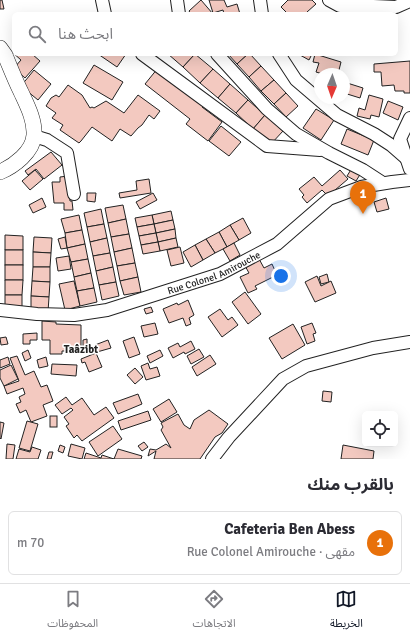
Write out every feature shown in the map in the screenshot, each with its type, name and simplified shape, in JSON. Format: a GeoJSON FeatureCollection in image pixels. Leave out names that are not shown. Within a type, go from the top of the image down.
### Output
{"type":"FeatureCollection","features":[{"type":"Feature","properties":{"kind":"main road"},"geometry":{"type":"LineString","coordinates":[[0,48],[5,55],[29,110],[33,124],[34,136],[30,148],[20,160],[0,172]]}},
{"type":"Feature","properties":{"kind":"street"},"geometry":{"type":"LineString","coordinates":[[102,0],[105,12]]}},
{"type":"Feature","properties":{"kind":"street"},"geometry":{"type":"LineString","coordinates":[[177,0],[180,12]]}},
{"type":"Feature","properties":{"kind":"street"},"geometry":{"type":"LineString","coordinates":[[260,0],[262,12]]}},
{"type":"Feature","properties":{"kind":"street"},"geometry":{"type":"LineString","coordinates":[[329,0],[340,6],[372,3],[396,7],[410,1]]}},
{"type":"Feature","properties":{"kind":"street"},"geometry":{"type":"LineString","coordinates":[[145,56],[267,146],[325,150]]}},
{"type":"Feature","properties":{"kind":"street"},"geometry":{"type":"LineString","coordinates":[[219,56],[267,109],[296,134],[363,170],[383,183]]}},
{"type":"Feature","properties":{"kind":"street"},"geometry":{"type":"LineString","coordinates":[[280,56],[296,80],[337,115],[391,145],[408,164]]}},
{"type":"Feature","properties":{"kind":"street"},"geometry":{"type":"LineString","coordinates":[[408,164],[400,139],[410,118]]}},
{"type":"Feature","properties":{"kind":"street"},"geometry":{"type":"LineString","coordinates":[[34,136],[47,140],[67,153],[74,194]]}},
{"type":"Feature","properties":{"kind":"street","name":"Rue Colonel Amirouche"},"geometry":{"type":"LineString","coordinates":[[0,310],[37,314],[74,314],[107,310],[220,274],[277,244],[329,199],[361,188],[383,183],[410,180]]}},
{"type":"Feature","properties":{"kind":"street"},"geometry":{"type":"LineString","coordinates":[[212,459],[229,437],[283,379],[306,366],[373,348],[410,342]]}},
{"type":"Feature","properties":{"kind":"building"},"geometry":{"type":"Polygon","coordinates":[[[0,0],[2,0],[4,9],[0,9],[0,0]]]}},
{"type":"Feature","properties":{"kind":"building"},"geometry":{"type":"Polygon","coordinates":[[[201,0],[211,12],[190,12],[201,0]]]}},
{"type":"Feature","properties":{"kind":"building"},"geometry":{"type":"Polygon","coordinates":[[[209,0],[224,0],[227,7],[237,4],[239,12],[224,12],[223,10],[213,12],[209,0]]]}},
{"type":"Feature","properties":{"kind":"building"},"geometry":{"type":"Polygon","coordinates":[[[288,0],[312,0],[316,4],[307,12],[286,12],[281,7],[288,0]]]}},
{"type":"Feature","properties":{"kind":"building"},"geometry":{"type":"Polygon","coordinates":[[[339,8],[354,12],[338,12],[339,8]]]}},
{"type":"Feature","properties":{"kind":"building"},"geometry":{"type":"Polygon","coordinates":[[[16,56],[34,56],[40,61],[25,78],[14,68],[21,60],[16,56]]]}},
{"type":"Feature","properties":{"kind":"building"},"geometry":{"type":"Polygon","coordinates":[[[101,56],[125,56],[117,67],[101,56]]]}},
{"type":"Feature","properties":{"kind":"building"},"geometry":{"type":"Polygon","coordinates":[[[170,56],[193,56],[183,67],[170,56]]]}},
{"type":"Feature","properties":{"kind":"building"},"geometry":{"type":"Polygon","coordinates":[[[193,56],[197,56],[213,69],[200,83],[183,67],[193,56]]]}},
{"type":"Feature","properties":{"kind":"building"},"geometry":{"type":"Polygon","coordinates":[[[230,56],[246,56],[237,64],[230,56]]]}},
{"type":"Feature","properties":{"kind":"building"},"geometry":{"type":"Polygon","coordinates":[[[246,56],[252,56],[261,66],[249,77],[237,64],[246,56]]]}},
{"type":"Feature","properties":{"kind":"building"},"geometry":{"type":"Polygon","coordinates":[[[302,56],[311,56],[309,60],[302,56]]]}},
{"type":"Feature","properties":{"kind":"building"},"geometry":{"type":"Polygon","coordinates":[[[314,56],[322,56],[341,62],[340,68],[317,68],[319,63],[313,62],[314,56]]]}},
{"type":"Feature","properties":{"kind":"building"},"geometry":{"type":"Polygon","coordinates":[[[410,61],[410,93],[395,91],[394,85],[382,86],[381,72],[374,72],[374,64],[410,61]]]}},
{"type":"Feature","properties":{"kind":"building"},"geometry":{"type":"Polygon","coordinates":[[[94,65],[123,82],[112,100],[83,83],[94,65]]]}},
{"type":"Feature","properties":{"kind":"building"},"geometry":{"type":"Polygon","coordinates":[[[261,66],[274,80],[261,91],[249,77],[261,66]]]}},
{"type":"Feature","properties":{"kind":"building"},"geometry":{"type":"Polygon","coordinates":[[[158,68],[205,104],[202,107],[222,122],[208,141],[186,124],[190,119],[145,84],[158,68]]]}},
{"type":"Feature","properties":{"kind":"building"},"geometry":{"type":"Polygon","coordinates":[[[213,69],[230,84],[218,98],[200,83],[213,69]]]}},
{"type":"Feature","properties":{"kind":"building"},"geometry":{"type":"Polygon","coordinates":[[[34,70],[51,84],[38,100],[21,86],[34,70]]]}},
{"type":"Feature","properties":{"kind":"building"},"geometry":{"type":"Polygon","coordinates":[[[274,80],[286,93],[274,104],[261,91],[274,80]]]}},
{"type":"Feature","properties":{"kind":"building"},"geometry":{"type":"Polygon","coordinates":[[[230,84],[248,100],[236,113],[218,98],[230,84]]]}},
{"type":"Feature","properties":{"kind":"building"},"geometry":{"type":"Polygon","coordinates":[[[350,84],[363,88],[360,98],[350,95],[350,84]]]}},
{"type":"Feature","properties":{"kind":"building"},"geometry":{"type":"Polygon","coordinates":[[[68,85],[82,95],[90,108],[94,108],[106,101],[124,113],[138,95],[160,111],[154,119],[149,115],[131,136],[120,129],[112,141],[92,127],[79,143],[60,130],[63,125],[52,118],[56,113],[46,106],[51,98],[56,95],[59,97],[68,85]]]}},
{"type":"Feature","properties":{"kind":"building"},"geometry":{"type":"Polygon","coordinates":[[[286,93],[298,106],[286,117],[274,104],[286,93]]]}},
{"type":"Feature","properties":{"kind":"building"},"geometry":{"type":"Polygon","coordinates":[[[369,95],[383,99],[379,117],[371,115],[370,119],[357,116],[359,108],[365,110],[369,95]]]}},
{"type":"Feature","properties":{"kind":"building"},"geometry":{"type":"Polygon","coordinates":[[[248,100],[265,115],[253,129],[236,113],[248,100]]]}},
{"type":"Feature","properties":{"kind":"building"},"geometry":{"type":"Polygon","coordinates":[[[388,101],[403,107],[398,120],[383,113],[388,101]]]}},
{"type":"Feature","properties":{"kind":"building"},"geometry":{"type":"Polygon","coordinates":[[[316,109],[334,120],[321,140],[303,128],[316,109]]]}},
{"type":"Feature","properties":{"kind":"building"},"geometry":{"type":"Polygon","coordinates":[[[265,115],[283,131],[271,144],[253,129],[265,115]]]}},
{"type":"Feature","properties":{"kind":"building"},"geometry":{"type":"Polygon","coordinates":[[[221,126],[241,142],[229,156],[209,141],[221,126]]]}},
{"type":"Feature","properties":{"kind":"building"},"geometry":{"type":"Polygon","coordinates":[[[347,129],[374,140],[368,155],[341,144],[347,129]]]}},
{"type":"Feature","properties":{"kind":"building"},"geometry":{"type":"Polygon","coordinates":[[[51,152],[62,165],[44,179],[36,169],[28,175],[25,171],[51,152]]]}},
{"type":"Feature","properties":{"kind":"building"},"geometry":{"type":"Polygon","coordinates":[[[352,168],[361,173],[356,181],[347,176],[352,168]]]}},
{"type":"Feature","properties":{"kind":"building"},"geometry":{"type":"Polygon","coordinates":[[[35,170],[43,179],[30,190],[22,181],[35,170]]]}},
{"type":"Feature","properties":{"kind":"building"},"geometry":{"type":"Polygon","coordinates":[[[340,170],[348,179],[328,196],[322,190],[307,203],[302,197],[304,195],[299,189],[314,177],[322,186],[340,170]]]}},
{"type":"Feature","properties":{"kind":"building"},"geometry":{"type":"Polygon","coordinates":[[[68,176],[70,201],[72,201],[73,210],[64,210],[64,203],[54,203],[52,182],[60,182],[60,177],[68,176]]]}},
{"type":"Feature","properties":{"kind":"building"},"geometry":{"type":"Polygon","coordinates":[[[149,179],[151,193],[120,198],[119,193],[137,190],[136,181],[149,179]]]}},
{"type":"Feature","properties":{"kind":"building"},"geometry":{"type":"Polygon","coordinates":[[[87,193],[96,193],[95,202],[87,201],[87,193]]]}},
{"type":"Feature","properties":{"kind":"building"},"geometry":{"type":"Polygon","coordinates":[[[153,193],[157,200],[140,209],[136,202],[153,193]]]}},
{"type":"Feature","properties":{"kind":"building"},"geometry":{"type":"Polygon","coordinates":[[[42,198],[46,207],[33,213],[29,205],[42,198]]]}},
{"type":"Feature","properties":{"kind":"building"},"geometry":{"type":"Polygon","coordinates":[[[386,198],[389,209],[377,212],[374,202],[386,198]]]}},
{"type":"Feature","properties":{"kind":"building"},"geometry":{"type":"Polygon","coordinates":[[[123,205],[126,219],[108,223],[105,208],[123,205]]]}},
{"type":"Feature","properties":{"kind":"building"},"geometry":{"type":"Polygon","coordinates":[[[101,209],[104,224],[87,227],[84,213],[101,209]]]}},
{"type":"Feature","properties":{"kind":"building"},"geometry":{"type":"Polygon","coordinates":[[[171,211],[173,220],[154,224],[152,215],[171,211]]]}},
{"type":"Feature","properties":{"kind":"building"},"geometry":{"type":"Polygon","coordinates":[[[79,215],[82,230],[65,233],[61,219],[79,215]]]}},
{"type":"Feature","properties":{"kind":"building"},"geometry":{"type":"Polygon","coordinates":[[[152,215],[154,224],[137,227],[135,218],[152,215]]]}},
{"type":"Feature","properties":{"kind":"building"},"geometry":{"type":"Polygon","coordinates":[[[243,218],[251,233],[239,240],[230,225],[243,218]]]}},
{"type":"Feature","properties":{"kind":"building"},"geometry":{"type":"Polygon","coordinates":[[[126,219],[129,234],[111,237],[108,223],[126,219]]]}},
{"type":"Feature","properties":{"kind":"building"},"geometry":{"type":"Polygon","coordinates":[[[173,220],[175,229],[156,233],[154,224],[173,220]]]}},
{"type":"Feature","properties":{"kind":"building"},"geometry":{"type":"Polygon","coordinates":[[[104,224],[107,238],[90,242],[87,227],[104,224]]]}},
{"type":"Feature","properties":{"kind":"building"},"geometry":{"type":"Polygon","coordinates":[[[154,224],[156,233],[139,236],[137,227],[154,224]]]}},
{"type":"Feature","properties":{"kind":"building"},"geometry":{"type":"Polygon","coordinates":[[[230,225],[239,240],[227,247],[219,232],[230,225]]]}},
{"type":"Feature","properties":{"kind":"building"},"geometry":{"type":"Polygon","coordinates":[[[175,229],[176,238],[158,242],[156,233],[175,229]]]}},
{"type":"Feature","properties":{"kind":"building"},"geometry":{"type":"Polygon","coordinates":[[[82,230],[85,244],[67,248],[65,233],[82,230]]]}},
{"type":"Feature","properties":{"kind":"building"},"geometry":{"type":"Polygon","coordinates":[[[219,232],[227,247],[215,253],[206,239],[219,232]]]}},
{"type":"Feature","properties":{"kind":"building"},"geometry":{"type":"Polygon","coordinates":[[[156,233],[158,242],[141,245],[139,236],[156,233]]]}},
{"type":"Feature","properties":{"kind":"building"},"geometry":{"type":"Polygon","coordinates":[[[129,234],[132,248],[114,252],[111,237],[129,234]]]}},
{"type":"Feature","properties":{"kind":"building"},"geometry":{"type":"Polygon","coordinates":[[[5,235],[23,236],[23,250],[5,250],[5,235]]]}},
{"type":"Feature","properties":{"kind":"building"},"geometry":{"type":"Polygon","coordinates":[[[34,237],[52,238],[51,253],[33,252],[34,237]]]}},
{"type":"Feature","properties":{"kind":"building"},"geometry":{"type":"Polygon","coordinates":[[[65,237],[67,248],[61,249],[58,239],[65,237]]]}},
{"type":"Feature","properties":{"kind":"building"},"geometry":{"type":"Polygon","coordinates":[[[107,238],[110,253],[93,256],[90,242],[107,238]]]}},
{"type":"Feature","properties":{"kind":"building"},"geometry":{"type":"Polygon","coordinates":[[[176,238],[178,247],[160,251],[158,242],[176,238]]]}},
{"type":"Feature","properties":{"kind":"building"},"geometry":{"type":"Polygon","coordinates":[[[206,239],[215,253],[203,260],[195,245],[206,239]]]}},
{"type":"Feature","properties":{"kind":"building"},"geometry":{"type":"Polygon","coordinates":[[[158,242],[160,251],[143,254],[141,245],[158,242]]]}},
{"type":"Feature","properties":{"kind":"building"},"geometry":{"type":"Polygon","coordinates":[[[234,243],[240,255],[230,261],[223,249],[234,243]]]}},
{"type":"Feature","properties":{"kind":"building"},"geometry":{"type":"Polygon","coordinates":[[[85,244],[88,259],[71,262],[67,248],[85,244]]]}},
{"type":"Feature","properties":{"kind":"building"},"geometry":{"type":"Polygon","coordinates":[[[195,245],[203,260],[191,267],[183,252],[195,245]]]}},
{"type":"Feature","properties":{"kind":"building"},"geometry":{"type":"Polygon","coordinates":[[[180,247],[184,263],[171,266],[167,250],[180,247]]]}},
{"type":"Feature","properties":{"kind":"building"},"geometry":{"type":"Polygon","coordinates":[[[132,248],[135,263],[117,266],[114,252],[132,248]]]}},
{"type":"Feature","properties":{"kind":"building"},"geometry":{"type":"Polygon","coordinates":[[[5,250],[23,250],[23,265],[5,265],[5,250]]]}},
{"type":"Feature","properties":{"kind":"building"},"geometry":{"type":"Polygon","coordinates":[[[33,252],[51,253],[50,267],[33,267],[33,252]]]}},
{"type":"Feature","properties":{"kind":"building"},"geometry":{"type":"Polygon","coordinates":[[[110,253],[113,267],[96,271],[93,256],[110,253]]]}},
{"type":"Feature","properties":{"kind":"building"},"geometry":{"type":"Polygon","coordinates":[[[69,256],[71,269],[58,271],[56,258],[69,256]]]}},
{"type":"Feature","properties":{"kind":"building"},"geometry":{"type":"Polygon","coordinates":[[[258,257],[264,268],[272,264],[277,275],[255,286],[257,289],[248,293],[240,277],[249,273],[244,264],[258,257]]]}},
{"type":"Feature","properties":{"kind":"building"},"geometry":{"type":"Polygon","coordinates":[[[88,259],[91,273],[74,277],[71,262],[88,259]]]}},
{"type":"Feature","properties":{"kind":"building"},"geometry":{"type":"Polygon","coordinates":[[[135,263],[138,277],[120,281],[117,266],[135,263]]]}},
{"type":"Feature","properties":{"kind":"building"},"geometry":{"type":"Polygon","coordinates":[[[5,265],[23,265],[23,280],[5,280],[5,265]]]}},
{"type":"Feature","properties":{"kind":"building"},"geometry":{"type":"Polygon","coordinates":[[[33,267],[50,267],[50,282],[32,281],[33,267]]]}},
{"type":"Feature","properties":{"kind":"building"},"geometry":{"type":"Polygon","coordinates":[[[113,267],[116,282],[99,285],[96,271],[113,267]]]}},
{"type":"Feature","properties":{"kind":"building"},"geometry":{"type":"Polygon","coordinates":[[[91,273],[94,288],[77,291],[74,277],[91,273]]]}},
{"type":"Feature","properties":{"kind":"building"},"geometry":{"type":"Polygon","coordinates":[[[327,274],[329,282],[321,284],[319,277],[327,274]]]}},
{"type":"Feature","properties":{"kind":"building"},"geometry":{"type":"Polygon","coordinates":[[[317,276],[321,286],[331,281],[336,293],[315,302],[305,282],[317,276]]]}},
{"type":"Feature","properties":{"kind":"building"},"geometry":{"type":"Polygon","coordinates":[[[138,277],[141,292],[124,295],[120,281],[138,277]]]}},
{"type":"Feature","properties":{"kind":"building"},"geometry":{"type":"Polygon","coordinates":[[[5,280],[23,280],[22,295],[5,295],[5,280]]]}},
{"type":"Feature","properties":{"kind":"building"},"geometry":{"type":"Polygon","coordinates":[[[32,281],[50,282],[49,297],[31,296],[32,281]]]}},
{"type":"Feature","properties":{"kind":"building"},"geometry":{"type":"Polygon","coordinates":[[[74,281],[80,306],[65,310],[59,284],[74,281]]]}},
{"type":"Feature","properties":{"kind":"building"},"geometry":{"type":"Polygon","coordinates":[[[116,282],[119,296],[102,300],[99,285],[116,282]]]}},
{"type":"Feature","properties":{"kind":"building"},"geometry":{"type":"Polygon","coordinates":[[[94,288],[97,302],[80,306],[77,291],[94,288]]]}},
{"type":"Feature","properties":{"kind":"building"},"geometry":{"type":"Polygon","coordinates":[[[245,292],[261,314],[248,324],[232,302],[245,292]]]}},
{"type":"Feature","properties":{"kind":"building"},"geometry":{"type":"Polygon","coordinates":[[[5,295],[22,295],[22,310],[5,309],[5,295]]]}},
{"type":"Feature","properties":{"kind":"building"},"geometry":{"type":"Polygon","coordinates":[[[31,296],[49,297],[48,312],[31,311],[31,296]]]}},
{"type":"Feature","properties":{"kind":"building"},"geometry":{"type":"Polygon","coordinates":[[[188,300],[194,315],[189,318],[191,324],[186,326],[183,318],[169,323],[163,309],[177,303],[178,305],[188,300]]]}},
{"type":"Feature","properties":{"kind":"building"},"geometry":{"type":"Polygon","coordinates":[[[151,307],[153,312],[146,314],[144,309],[151,307]]]}},
{"type":"Feature","properties":{"kind":"building"},"geometry":{"type":"Polygon","coordinates":[[[220,309],[228,320],[232,317],[238,325],[222,337],[208,317],[220,309]]]}},
{"type":"Feature","properties":{"kind":"building"},"geometry":{"type":"Polygon","coordinates":[[[42,321],[56,322],[56,324],[81,325],[81,351],[62,351],[62,354],[50,354],[50,340],[42,340],[42,321]]]}},
{"type":"Feature","properties":{"kind":"building"},"geometry":{"type":"Polygon","coordinates":[[[155,323],[158,334],[144,337],[141,326],[155,323]]]}},
{"type":"Feature","properties":{"kind":"building"},"geometry":{"type":"Polygon","coordinates":[[[312,323],[316,333],[313,334],[315,341],[307,344],[301,327],[312,323]]]}},
{"type":"Feature","properties":{"kind":"building"},"geometry":{"type":"Polygon","coordinates":[[[293,324],[305,345],[282,359],[269,338],[293,324]]]}},
{"type":"Feature","properties":{"kind":"building"},"geometry":{"type":"Polygon","coordinates":[[[37,333],[37,340],[30,340],[30,344],[23,344],[23,334],[37,333]]]}},
{"type":"Feature","properties":{"kind":"building"},"geometry":{"type":"Polygon","coordinates":[[[6,337],[8,344],[1,345],[0,338],[6,337]]]}},
{"type":"Feature","properties":{"kind":"building"},"geometry":{"type":"Polygon","coordinates":[[[134,337],[140,354],[129,358],[123,341],[134,337]]]}},
{"type":"Feature","properties":{"kind":"building"},"geometry":{"type":"Polygon","coordinates":[[[87,339],[87,351],[83,351],[83,340],[87,339]]]}},
{"type":"Feature","properties":{"kind":"building"},"geometry":{"type":"Polygon","coordinates":[[[108,340],[111,348],[97,352],[95,345],[108,340]]]}},
{"type":"Feature","properties":{"kind":"building"},"geometry":{"type":"Polygon","coordinates":[[[191,341],[195,349],[185,354],[184,352],[173,358],[168,348],[178,343],[180,347],[191,341]]]}},
{"type":"Feature","properties":{"kind":"building"},"geometry":{"type":"Polygon","coordinates":[[[199,349],[204,357],[191,364],[187,356],[199,349]]]}},
{"type":"Feature","properties":{"kind":"building"},"geometry":{"type":"Polygon","coordinates":[[[28,350],[31,358],[25,361],[22,353],[28,350]]]}},
{"type":"Feature","properties":{"kind":"building"},"geometry":{"type":"Polygon","coordinates":[[[160,350],[163,356],[150,363],[147,356],[160,350]]]}},
{"type":"Feature","properties":{"kind":"building"},"geometry":{"type":"Polygon","coordinates":[[[96,353],[102,367],[89,372],[85,362],[82,363],[81,359],[96,353]]]}},
{"type":"Feature","properties":{"kind":"building"},"geometry":{"type":"Polygon","coordinates":[[[210,355],[216,364],[197,376],[192,367],[210,355]]]}},
{"type":"Feature","properties":{"kind":"building"},"geometry":{"type":"Polygon","coordinates":[[[17,356],[25,375],[34,371],[41,387],[47,385],[53,401],[43,405],[47,416],[31,422],[26,410],[20,413],[16,404],[21,402],[19,397],[25,394],[23,388],[7,394],[4,386],[19,381],[10,358],[17,356]]]}},
{"type":"Feature","properties":{"kind":"building"},"geometry":{"type":"Polygon","coordinates":[[[8,357],[10,364],[0,368],[0,360],[8,357]]]}},
{"type":"Feature","properties":{"kind":"building"},"geometry":{"type":"Polygon","coordinates":[[[46,357],[48,366],[39,368],[37,360],[46,357]]]}},
{"type":"Feature","properties":{"kind":"building"},"geometry":{"type":"Polygon","coordinates":[[[148,363],[150,369],[157,367],[160,376],[146,380],[141,366],[148,363]]]}},
{"type":"Feature","properties":{"kind":"building"},"geometry":{"type":"Polygon","coordinates":[[[52,364],[77,365],[76,376],[51,374],[52,364]]]}},
{"type":"Feature","properties":{"kind":"building"},"geometry":{"type":"Polygon","coordinates":[[[11,365],[18,379],[4,386],[0,378],[0,370],[11,365]]]}},
{"type":"Feature","properties":{"kind":"building"},"geometry":{"type":"Polygon","coordinates":[[[135,368],[143,377],[135,384],[127,375],[135,368]]]}},
{"type":"Feature","properties":{"kind":"building"},"geometry":{"type":"Polygon","coordinates":[[[323,391],[332,392],[331,402],[322,401],[323,391]]]}},
{"type":"Feature","properties":{"kind":"building"},"geometry":{"type":"Polygon","coordinates":[[[138,394],[142,404],[118,414],[113,403],[138,394]]]}},
{"type":"Feature","properties":{"kind":"building"},"geometry":{"type":"Polygon","coordinates":[[[66,397],[72,405],[82,398],[94,415],[106,407],[114,418],[82,441],[77,435],[74,438],[66,426],[69,424],[64,417],[73,410],[71,408],[62,414],[55,405],[66,397]]]}},
{"type":"Feature","properties":{"kind":"building"},"geometry":{"type":"Polygon","coordinates":[[[169,399],[177,412],[161,422],[153,409],[169,399]]]}},
{"type":"Feature","properties":{"kind":"building"},"geometry":{"type":"Polygon","coordinates":[[[209,410],[228,424],[222,433],[215,437],[200,459],[154,459],[156,451],[148,456],[150,449],[156,450],[166,444],[171,448],[161,430],[163,427],[161,423],[178,414],[184,425],[190,429],[194,420],[209,410]]]}},
{"type":"Feature","properties":{"kind":"building"},"geometry":{"type":"Polygon","coordinates":[[[148,411],[151,420],[121,430],[118,421],[148,411]]]}},
{"type":"Feature","properties":{"kind":"building"},"geometry":{"type":"Polygon","coordinates":[[[50,416],[57,416],[57,427],[50,427],[50,416]]]}},
{"type":"Feature","properties":{"kind":"building"},"geometry":{"type":"Polygon","coordinates":[[[27,421],[38,424],[30,451],[19,448],[27,421]]]}},
{"type":"Feature","properties":{"kind":"building"},"geometry":{"type":"Polygon","coordinates":[[[0,422],[4,423],[1,439],[0,438],[0,422]]]}},
{"type":"Feature","properties":{"kind":"building"},"geometry":{"type":"Polygon","coordinates":[[[113,426],[122,439],[98,456],[89,442],[113,426]]]}},
{"type":"Feature","properties":{"kind":"building"},"geometry":{"type":"Polygon","coordinates":[[[144,442],[148,447],[142,451],[138,446],[144,442]]]}},
{"type":"Feature","properties":{"kind":"building"},"geometry":{"type":"Polygon","coordinates":[[[7,444],[15,445],[13,459],[6,459],[7,444]]]}},
{"type":"Feature","properties":{"kind":"building"},"geometry":{"type":"Polygon","coordinates":[[[71,444],[85,448],[82,459],[68,456],[71,444]]]}},
{"type":"Feature","properties":{"kind":"building"},"geometry":{"type":"Polygon","coordinates":[[[60,445],[65,447],[63,453],[58,451],[60,445]]]}},
{"type":"Feature","properties":{"kind":"building"},"geometry":{"type":"Polygon","coordinates":[[[343,445],[374,451],[373,459],[341,459],[343,445]]]}},
{"type":"Feature","properties":{"kind":"building"},"geometry":{"type":"Polygon","coordinates":[[[32,447],[41,450],[38,459],[16,459],[19,449],[30,452],[32,447]]]}},
{"type":"Feature","properties":{"kind":"building"},"geometry":{"type":"Polygon","coordinates":[[[118,449],[142,456],[141,459],[114,459],[118,449]]]}},
{"type":"Feature","properties":{"kind":"building"},"geometry":{"type":"Polygon","coordinates":[[[49,452],[53,452],[51,459],[47,459],[49,452]]]}},
{"type":"Feature","properties":{"kind":"building"},"geometry":{"type":"Polygon","coordinates":[[[86,453],[101,458],[102,455],[114,459],[84,459],[86,453]]]}},
{"type":"Feature","properties":{"kind":"place","name":"Cafeteria Ben Abess"},"geometry":{"type":"Point","coordinates":[363,214]}},
{"type":"Feature","properties":{"kind":"district","name":"Taâzibt"},"geometry":{"type":"Point","coordinates":[81,349]}}]}
